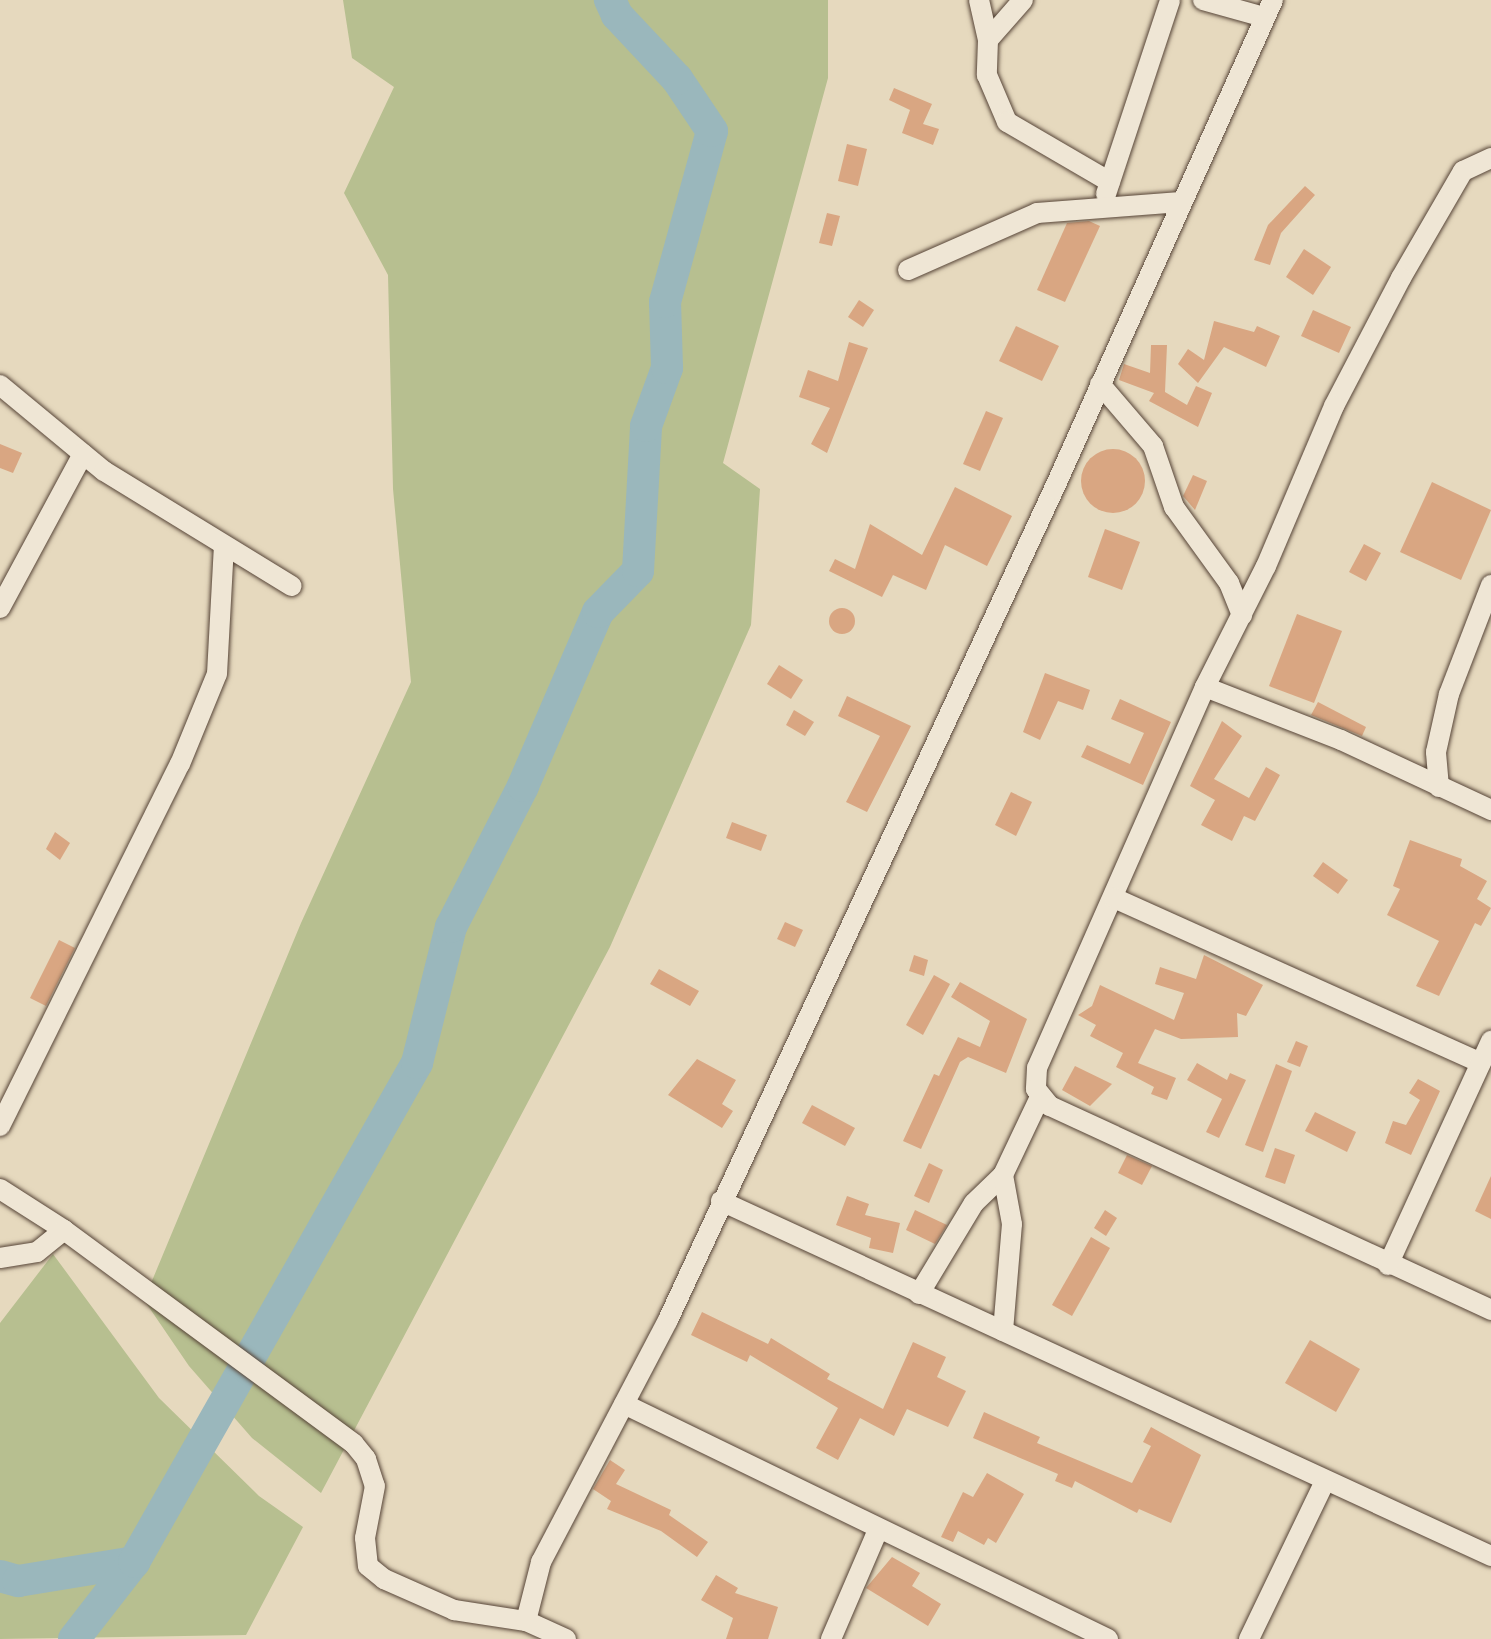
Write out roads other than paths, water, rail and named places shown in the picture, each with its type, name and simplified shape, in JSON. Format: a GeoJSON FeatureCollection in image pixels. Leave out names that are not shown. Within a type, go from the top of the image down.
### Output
{"type":"FeatureCollection","features":[{"type":"Feature","properties":{"kind":"street"},"geometry":{"type":"LineString","coordinates":[[979,0],[988,40],[987,75],[1007,122],[1110,182]]}},
{"type":"Feature","properties":{"kind":"street"},"geometry":{"type":"LineString","coordinates":[[988,40],[1023,0]]}},
{"type":"Feature","properties":{"kind":"street"},"geometry":{"type":"LineString","coordinates":[[1102,207],[1170,0]]}},
{"type":"Feature","properties":{"kind":"street"},"geometry":{"type":"LineString","coordinates":[[526,1621],[541,1562],[624,1404],[721,1201],[1100,384],[1269,9],[1203,0]]}},
{"type":"Feature","properties":{"kind":"street"},"geometry":{"type":"LineString","coordinates":[[919,1294],[974,1203],[1003,1175],[1041,1097],[1037,1068],[1114,898],[1205,687],[1242,616],[1334,406],[1412,260],[1463,171],[1491,158]]}},
{"type":"Feature","properties":{"kind":"street"},"geometry":{"type":"LineString","coordinates":[[908,270],[1018,219],[1102,207],[1181,202]]}},
{"type":"Feature","properties":{"kind":"street"},"geometry":{"type":"LineString","coordinates":[[1100,384],[1153,446],[1174,507],[1229,584],[1242,616]]}},
{"type":"Feature","properties":{"kind":"street"},"geometry":{"type":"LineString","coordinates":[[0,385],[83,454],[224,546],[292,586]]}},
{"type":"Feature","properties":{"kind":"street"},"geometry":{"type":"LineString","coordinates":[[0,608],[83,454]]}},
{"type":"Feature","properties":{"kind":"street"},"geometry":{"type":"LineString","coordinates":[[0,1126],[180,764],[217,674],[224,546]]}},
{"type":"Feature","properties":{"kind":"street"},"geometry":{"type":"LineString","coordinates":[[1439,787],[1436,752],[1449,694],[1491,585]]}},
{"type":"Feature","properties":{"kind":"street"},"geometry":{"type":"LineString","coordinates":[[1205,687],[1341,740],[1491,810]]}},
{"type":"Feature","properties":{"kind":"street"},"geometry":{"type":"LineString","coordinates":[[1114,898],[1481,1063]]}},
{"type":"Feature","properties":{"kind":"street"},"geometry":{"type":"LineString","coordinates":[[1388,1265],[1491,1041]]}},
{"type":"Feature","properties":{"kind":"street"},"geometry":{"type":"LineString","coordinates":[[1041,1097],[1388,1265],[1491,1310]]}},
{"type":"Feature","properties":{"kind":"street"},"geometry":{"type":"LineString","coordinates":[[1003,1175],[1012,1224],[1003,1331]]}},
{"type":"Feature","properties":{"kind":"street"},"geometry":{"type":"LineString","coordinates":[[0,1190],[64,1230],[354,1444],[366,1459],[375,1486],[365,1538],[368,1566],[384,1579],[454,1610],[526,1621],[566,1639]]}},
{"type":"Feature","properties":{"kind":"street"},"geometry":{"type":"LineString","coordinates":[[721,1201],[1491,1557]]}},
{"type":"Feature","properties":{"kind":"street"},"geometry":{"type":"LineString","coordinates":[[0,1258],[37,1252],[64,1230]]}},
{"type":"Feature","properties":{"kind":"street"},"geometry":{"type":"LineString","coordinates":[[624,1404],[878,1530],[1107,1639]]}},
{"type":"Feature","properties":{"kind":"street"},"geometry":{"type":"LineString","coordinates":[[1249,1639],[1324,1481]]}},
{"type":"Feature","properties":{"kind":"street"},"geometry":{"type":"LineString","coordinates":[[831,1639],[878,1530]]}},
{"type":"Feature","properties":{"kind":"waterway"},"geometry":{"type":"LineString","coordinates":[[74,1639],[134,1562],[417,1063],[451,927],[523,786],[598,612],[638,571],[646,426],[667,368],[665,302],[712,131],[677,79],[617,15],[610,0]]}},
{"type":"Feature","properties":{"kind":"waterway"},"geometry":{"type":"LineString","coordinates":[[0,1576],[18,1581],[134,1562]]}}]}
